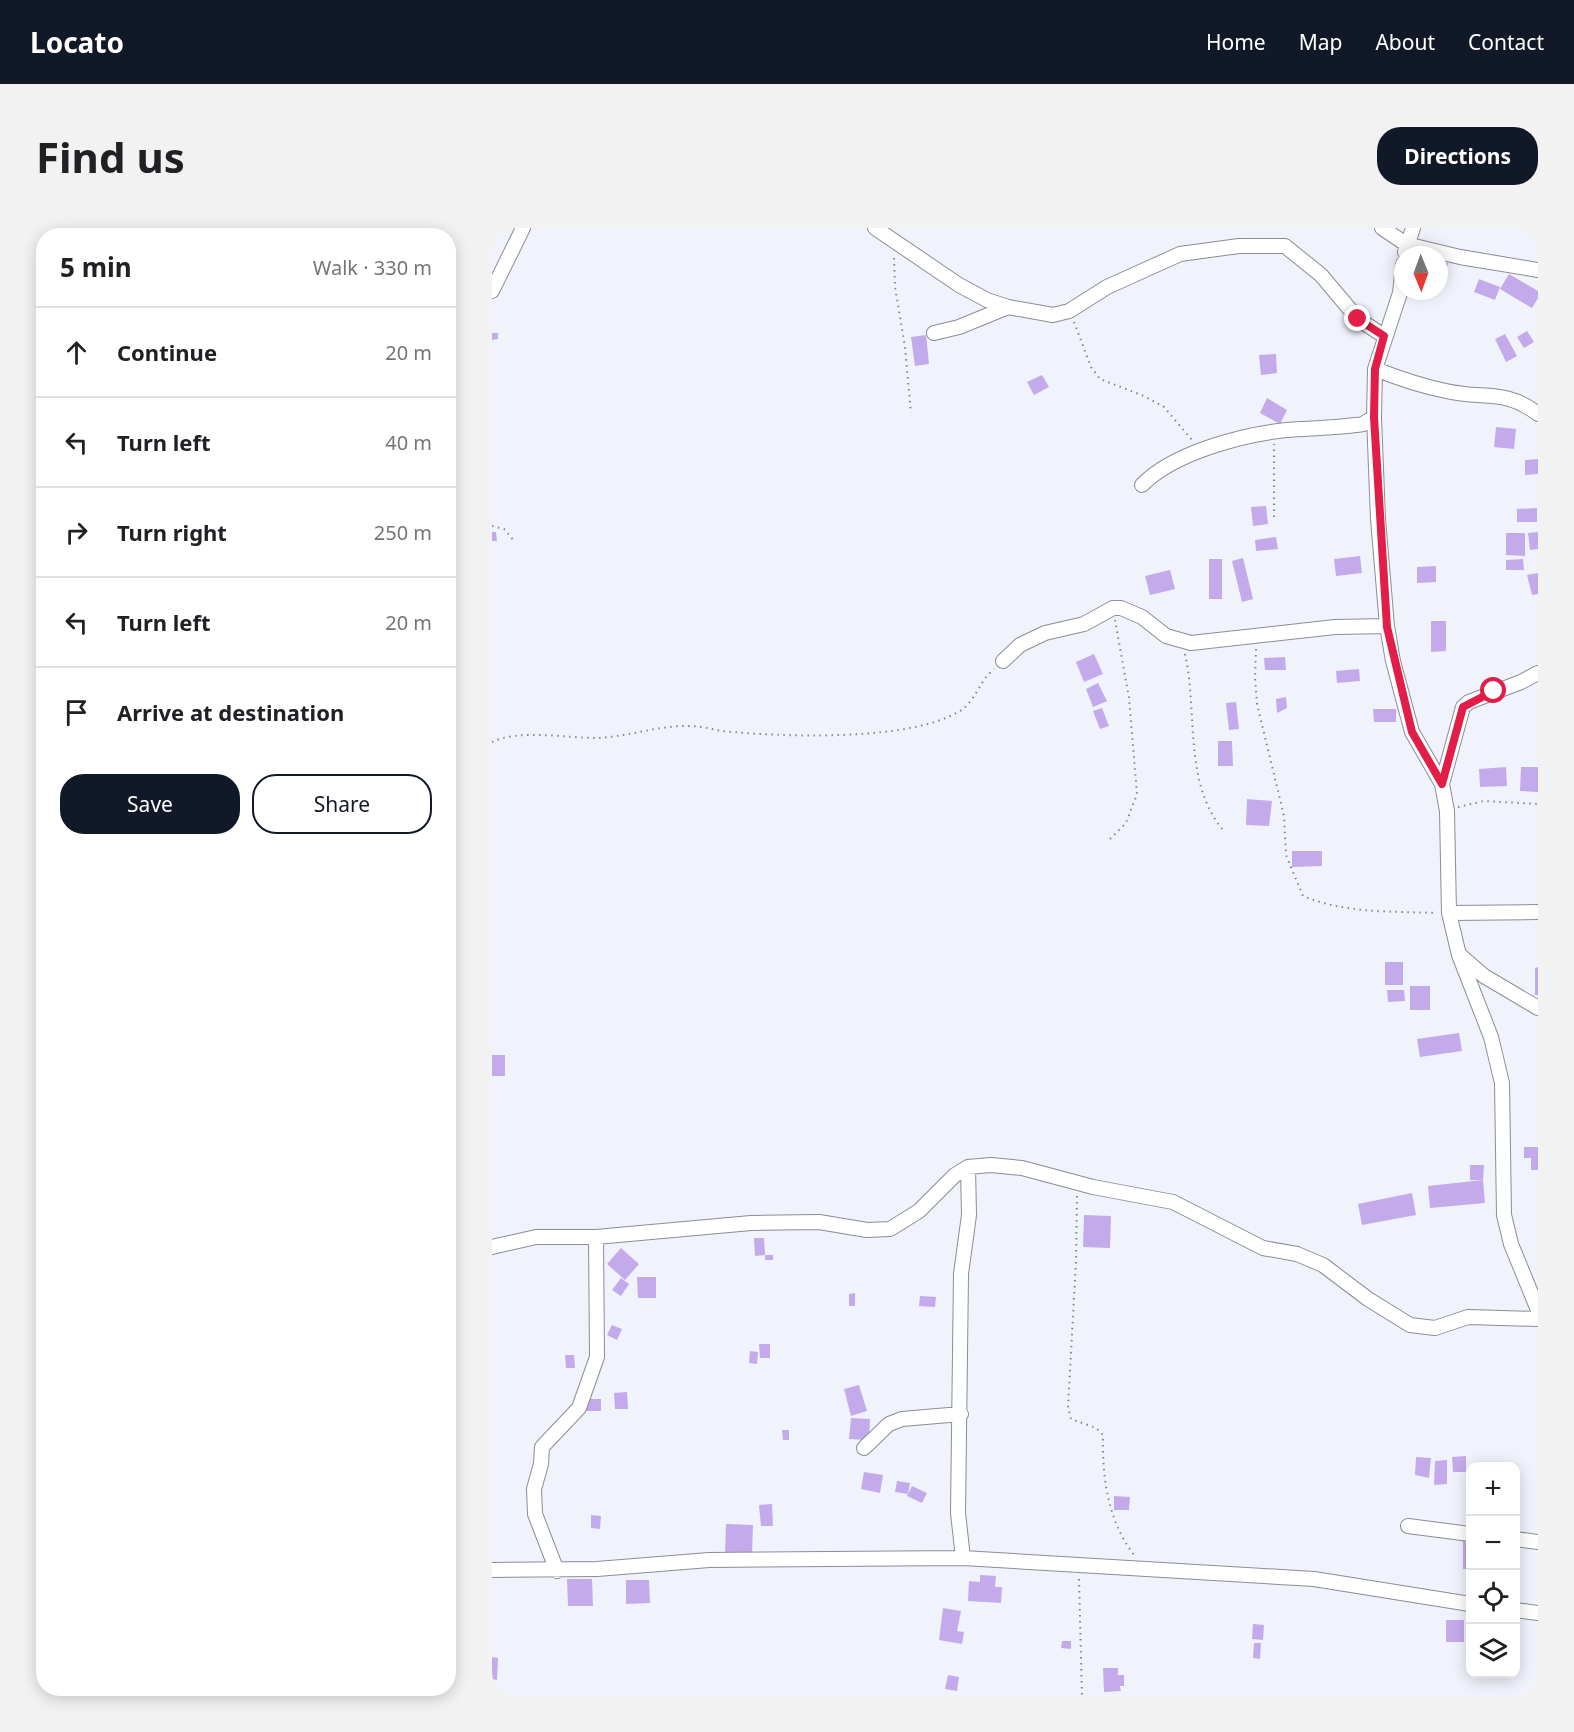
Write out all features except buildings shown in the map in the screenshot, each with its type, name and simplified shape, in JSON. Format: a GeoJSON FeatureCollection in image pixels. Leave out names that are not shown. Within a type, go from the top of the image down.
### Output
{"type":"FeatureCollection","features":[{"type":"Feature","properties":{"kind":"street"},"geometry":{"type":"LineString","coordinates":[[492,291],[523,228]]}},
{"type":"Feature","properties":{"kind":"street"},"geometry":{"type":"LineString","coordinates":[[875,228],[959,285],[1008,307],[1053,315],[1069,311],[1107,287],[1180,254],[1273,245],[1285,246],[1312,268],[1358,319],[1384,336]]}},
{"type":"Feature","properties":{"kind":"street"},"geometry":{"type":"LineString","coordinates":[[1382,228],[1401,246]]}},
{"type":"Feature","properties":{"kind":"street"},"geometry":{"type":"LineString","coordinates":[[1406,246],[1413,228]]}},
{"type":"Feature","properties":{"kind":"street"},"geometry":{"type":"LineString","coordinates":[[1448,255],[1538,270]]}},
{"type":"Feature","properties":{"kind":"street"},"geometry":{"type":"LineString","coordinates":[[1397,300],[1375,369],[1374,417],[1387,627],[1412,732],[1442,784],[1447,811],[1449,913],[1459,955],[1497,1059],[1502,1083],[1504,1215],[1511,1244],[1538,1310]]}},
{"type":"Feature","properties":{"kind":"street"},"geometry":{"type":"LineString","coordinates":[[934,333],[959,327],[1008,307]]}},
{"type":"Feature","properties":{"kind":"street"},"geometry":{"type":"LineString","coordinates":[[1375,369],[1446,392],[1517,399],[1538,414]]}},
{"type":"Feature","properties":{"kind":"street"},"geometry":{"type":"LineString","coordinates":[[1142,485],[1155,471],[1201,450],[1274,432],[1364,424],[1374,417]]}},
{"type":"Feature","properties":{"kind":"street"},"geometry":{"type":"LineString","coordinates":[[1003,662],[1020,645],[1045,633],[1084,624],[1113,608],[1121,608],[1142,616],[1166,636],[1182,642],[1335,627],[1387,627]]}},
{"type":"Feature","properties":{"kind":"street"},"geometry":{"type":"LineString","coordinates":[[1442,784],[1463,707],[1469,702],[1538,673]]}},
{"type":"Feature","properties":{"kind":"street"},"geometry":{"type":"LineString","coordinates":[[1449,913],[1538,912]]}},
{"type":"Feature","properties":{"kind":"street"},"geometry":{"type":"LineString","coordinates":[[1459,955],[1484,976],[1538,1008]]}},
{"type":"Feature","properties":{"kind":"street"},"geometry":{"type":"LineString","coordinates":[[492,1247],[536,1237],[596,1237],[751,1223],[819,1222],[857,1229],[891,1229],[920,1211],[942,1185],[968,1167],[991,1165],[1022,1168],[1173,1202],[1263,1248],[1306,1257],[1323,1265],[1368,1299],[1410,1325],[1435,1328],[1468,1317],[1538,1319]]}},
{"type":"Feature","properties":{"kind":"street"},"geometry":{"type":"LineString","coordinates":[[963,1558],[958,1513],[961,1274],[970,1206],[968,1167]]}},
{"type":"Feature","properties":{"kind":"street"},"geometry":{"type":"LineString","coordinates":[[557,1571],[536,1514],[534,1488],[541,1464],[542,1447],[579,1408],[597,1357],[596,1237]]}},
{"type":"Feature","properties":{"kind":"street"},"geometry":{"type":"LineString","coordinates":[[864,1448],[889,1424],[902,1419],[961,1413]]}},
{"type":"Feature","properties":{"kind":"street"},"geometry":{"type":"LineString","coordinates":[[1408,1526],[1466,1533]]}},
{"type":"Feature","properties":{"kind":"street"},"geometry":{"type":"LineString","coordinates":[[1520,1540],[1538,1542]]}},
{"type":"Feature","properties":{"kind":"street"},"geometry":{"type":"LineString","coordinates":[[492,1570],[557,1571],[709,1560],[831,1561],[963,1558],[1314,1579],[1466,1603]]}},
{"type":"Feature","properties":{"kind":"street"},"geometry":{"type":"LineString","coordinates":[[1520,1611],[1538,1613]]}},
{"type":"Feature","properties":{"kind":"path"},"geometry":{"type":"LineString","coordinates":[[894,240],[895,287],[905,347],[911,413]]}},
{"type":"Feature","properties":{"kind":"path"},"geometry":{"type":"LineString","coordinates":[[1069,311],[1094,374],[1100,379],[1144,396],[1164,407],[1201,450]]}},
{"type":"Feature","properties":{"kind":"path"},"geometry":{"type":"LineString","coordinates":[[1274,432],[1274,517]]}},
{"type":"Feature","properties":{"kind":"path"},"geometry":{"type":"LineString","coordinates":[[492,526],[504,529],[516,542]]}},
{"type":"Feature","properties":{"kind":"path"},"geometry":{"type":"LineString","coordinates":[[1110,839],[1126,823],[1137,794],[1129,698],[1113,608]]}},
{"type":"Feature","properties":{"kind":"path"},"geometry":{"type":"LineString","coordinates":[[1258,635],[1254,662],[1257,704],[1284,816],[1286,855],[1303,896],[1325,905],[1370,912],[1449,913]]}},
{"type":"Feature","properties":{"kind":"path"},"geometry":{"type":"LineString","coordinates":[[1182,642],[1187,664],[1192,732],[1197,761],[1208,804],[1223,830]]}},
{"type":"Feature","properties":{"kind":"path"},"geometry":{"type":"LineString","coordinates":[[492,742],[501,738],[541,736],[612,737],[680,726],[773,734],[820,735],[844,735],[902,728],[941,720],[961,710],[973,700],[988,674],[1003,662]]}},
{"type":"Feature","properties":{"kind":"path"},"geometry":{"type":"LineString","coordinates":[[1447,811],[1484,801],[1538,804]]}},
{"type":"Feature","properties":{"kind":"path"},"geometry":{"type":"LineString","coordinates":[[1076,1181],[1071,1419],[1076,1423],[1096,1428],[1103,1435],[1104,1467],[1110,1507],[1123,1541],[1144,1570]]}},
{"type":"Feature","properties":{"kind":"path"},"geometry":{"type":"LineString","coordinates":[[1078,1566],[1082,1696]]}},
{"type":"Feature","properties":{"kind":"route"},"geometry":{"type":"LineString","coordinates":[[1358,319],[1384,336],[1375,369],[1374,417],[1378,519],[1387,627],[1393,661],[1412,732],[1442,784],[1458,718],[1463,707],[1494,691]]}}]}
